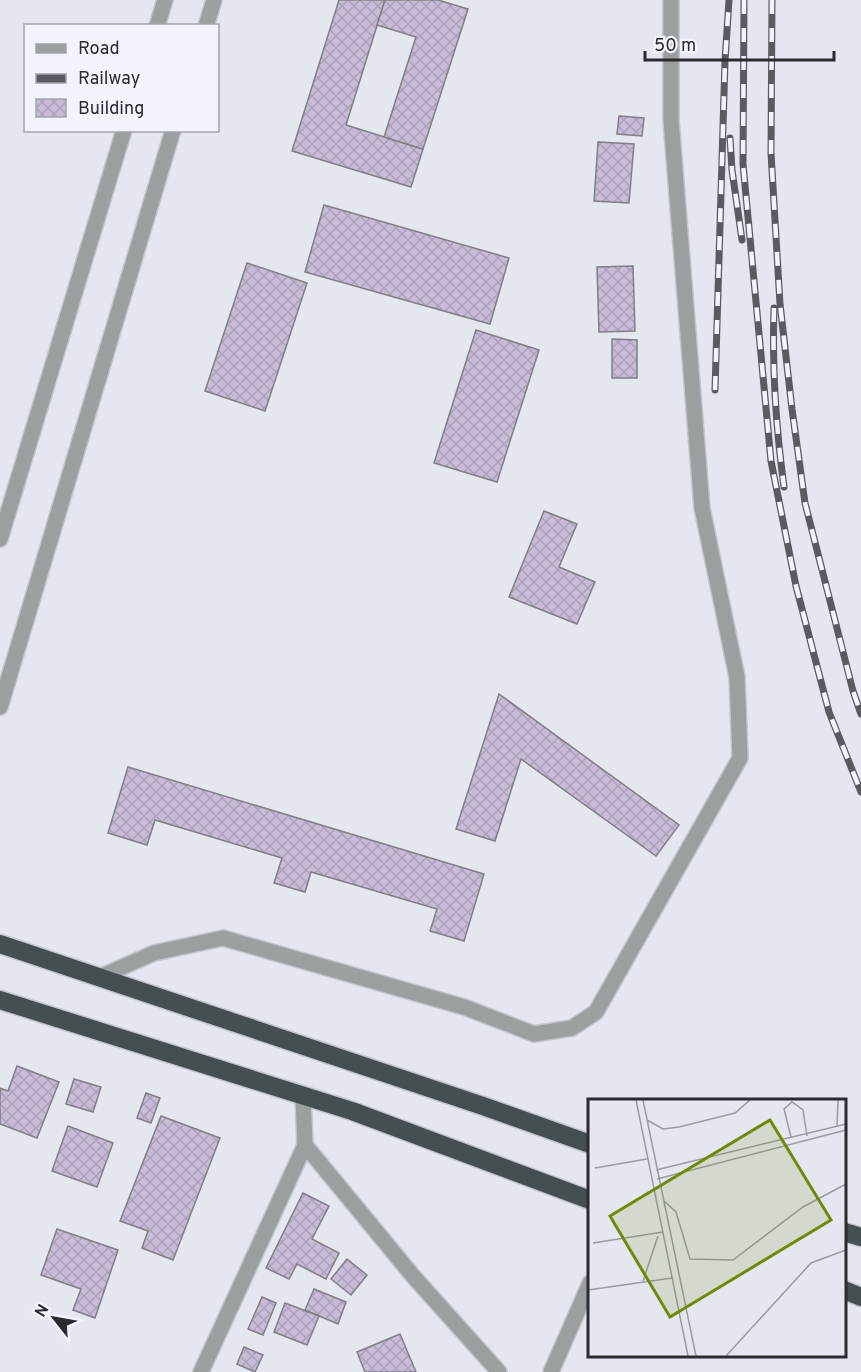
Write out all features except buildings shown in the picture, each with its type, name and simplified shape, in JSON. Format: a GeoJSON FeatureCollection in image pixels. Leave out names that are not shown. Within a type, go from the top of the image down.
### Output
{"type":"FeatureCollection","features":[{"type":"Feature","properties":{"kind":"highway"},"geometry":{"type":"LineString","coordinates":[[0,944],[588,1143]]}},
{"type":"Feature","properties":{"kind":"highway"},"geometry":{"type":"LineString","coordinates":[[0,1000],[352,1111],[588,1199]]}},
{"type":"Feature","properties":{"kind":"highway"},"geometry":{"type":"LineString","coordinates":[[846,1233],[861,1238]]}},
{"type":"Feature","properties":{"kind":"highway"},"geometry":{"type":"LineString","coordinates":[[846,1291],[861,1297]]}},
{"type":"Feature","properties":{"kind":"street"},"geometry":{"type":"LineString","coordinates":[[158,24],[165,0]]}},
{"type":"Feature","properties":{"kind":"street"},"geometry":{"type":"LineString","coordinates":[[207,24],[214,0]]}},
{"type":"Feature","properties":{"kind":"street"},"geometry":{"type":"LineString","coordinates":[[100,978],[154,953],[223,938],[464,1007],[534,1034],[572,1028],[596,1011],[602,1002],[740,758],[737,677],[702,508],[671,120],[671,0]]}},
{"type":"Feature","properties":{"kind":"street"},"geometry":{"type":"LineString","coordinates":[[0,539],[123,132]]}},
{"type":"Feature","properties":{"kind":"street"},"geometry":{"type":"LineString","coordinates":[[0,706],[172,132]]}},
{"type":"Feature","properties":{"kind":"street"},"geometry":{"type":"LineString","coordinates":[[201,1372],[305,1145],[303,1096]]}},
{"type":"Feature","properties":{"kind":"street"},"geometry":{"type":"LineString","coordinates":[[305,1145],[413,1276],[499,1372]]}},
{"type":"Feature","properties":{"kind":"street"},"geometry":{"type":"LineString","coordinates":[[551,1372],[588,1288]]}},
{"type":"Feature","properties":{"kind":"railway"},"geometry":{"type":"LineString","coordinates":[[715,390],[725,61],[729,0]]}},
{"type":"Feature","properties":{"kind":"railway"},"geometry":{"type":"LineString","coordinates":[[744,0],[743,164],[771,461],[796,586],[829,712],[861,792]]}},
{"type":"Feature","properties":{"kind":"railway"},"geometry":{"type":"LineString","coordinates":[[772,0],[771,153],[780,304],[792,409],[805,503],[853,691],[861,714]]}},
{"type":"Feature","properties":{"kind":"railway"},"geometry":{"type":"LineString","coordinates":[[730,138],[742,240]]}},
{"type":"Feature","properties":{"kind":"railway"},"geometry":{"type":"LineString","coordinates":[[774,308],[775,398],[784,487]]}}]}
